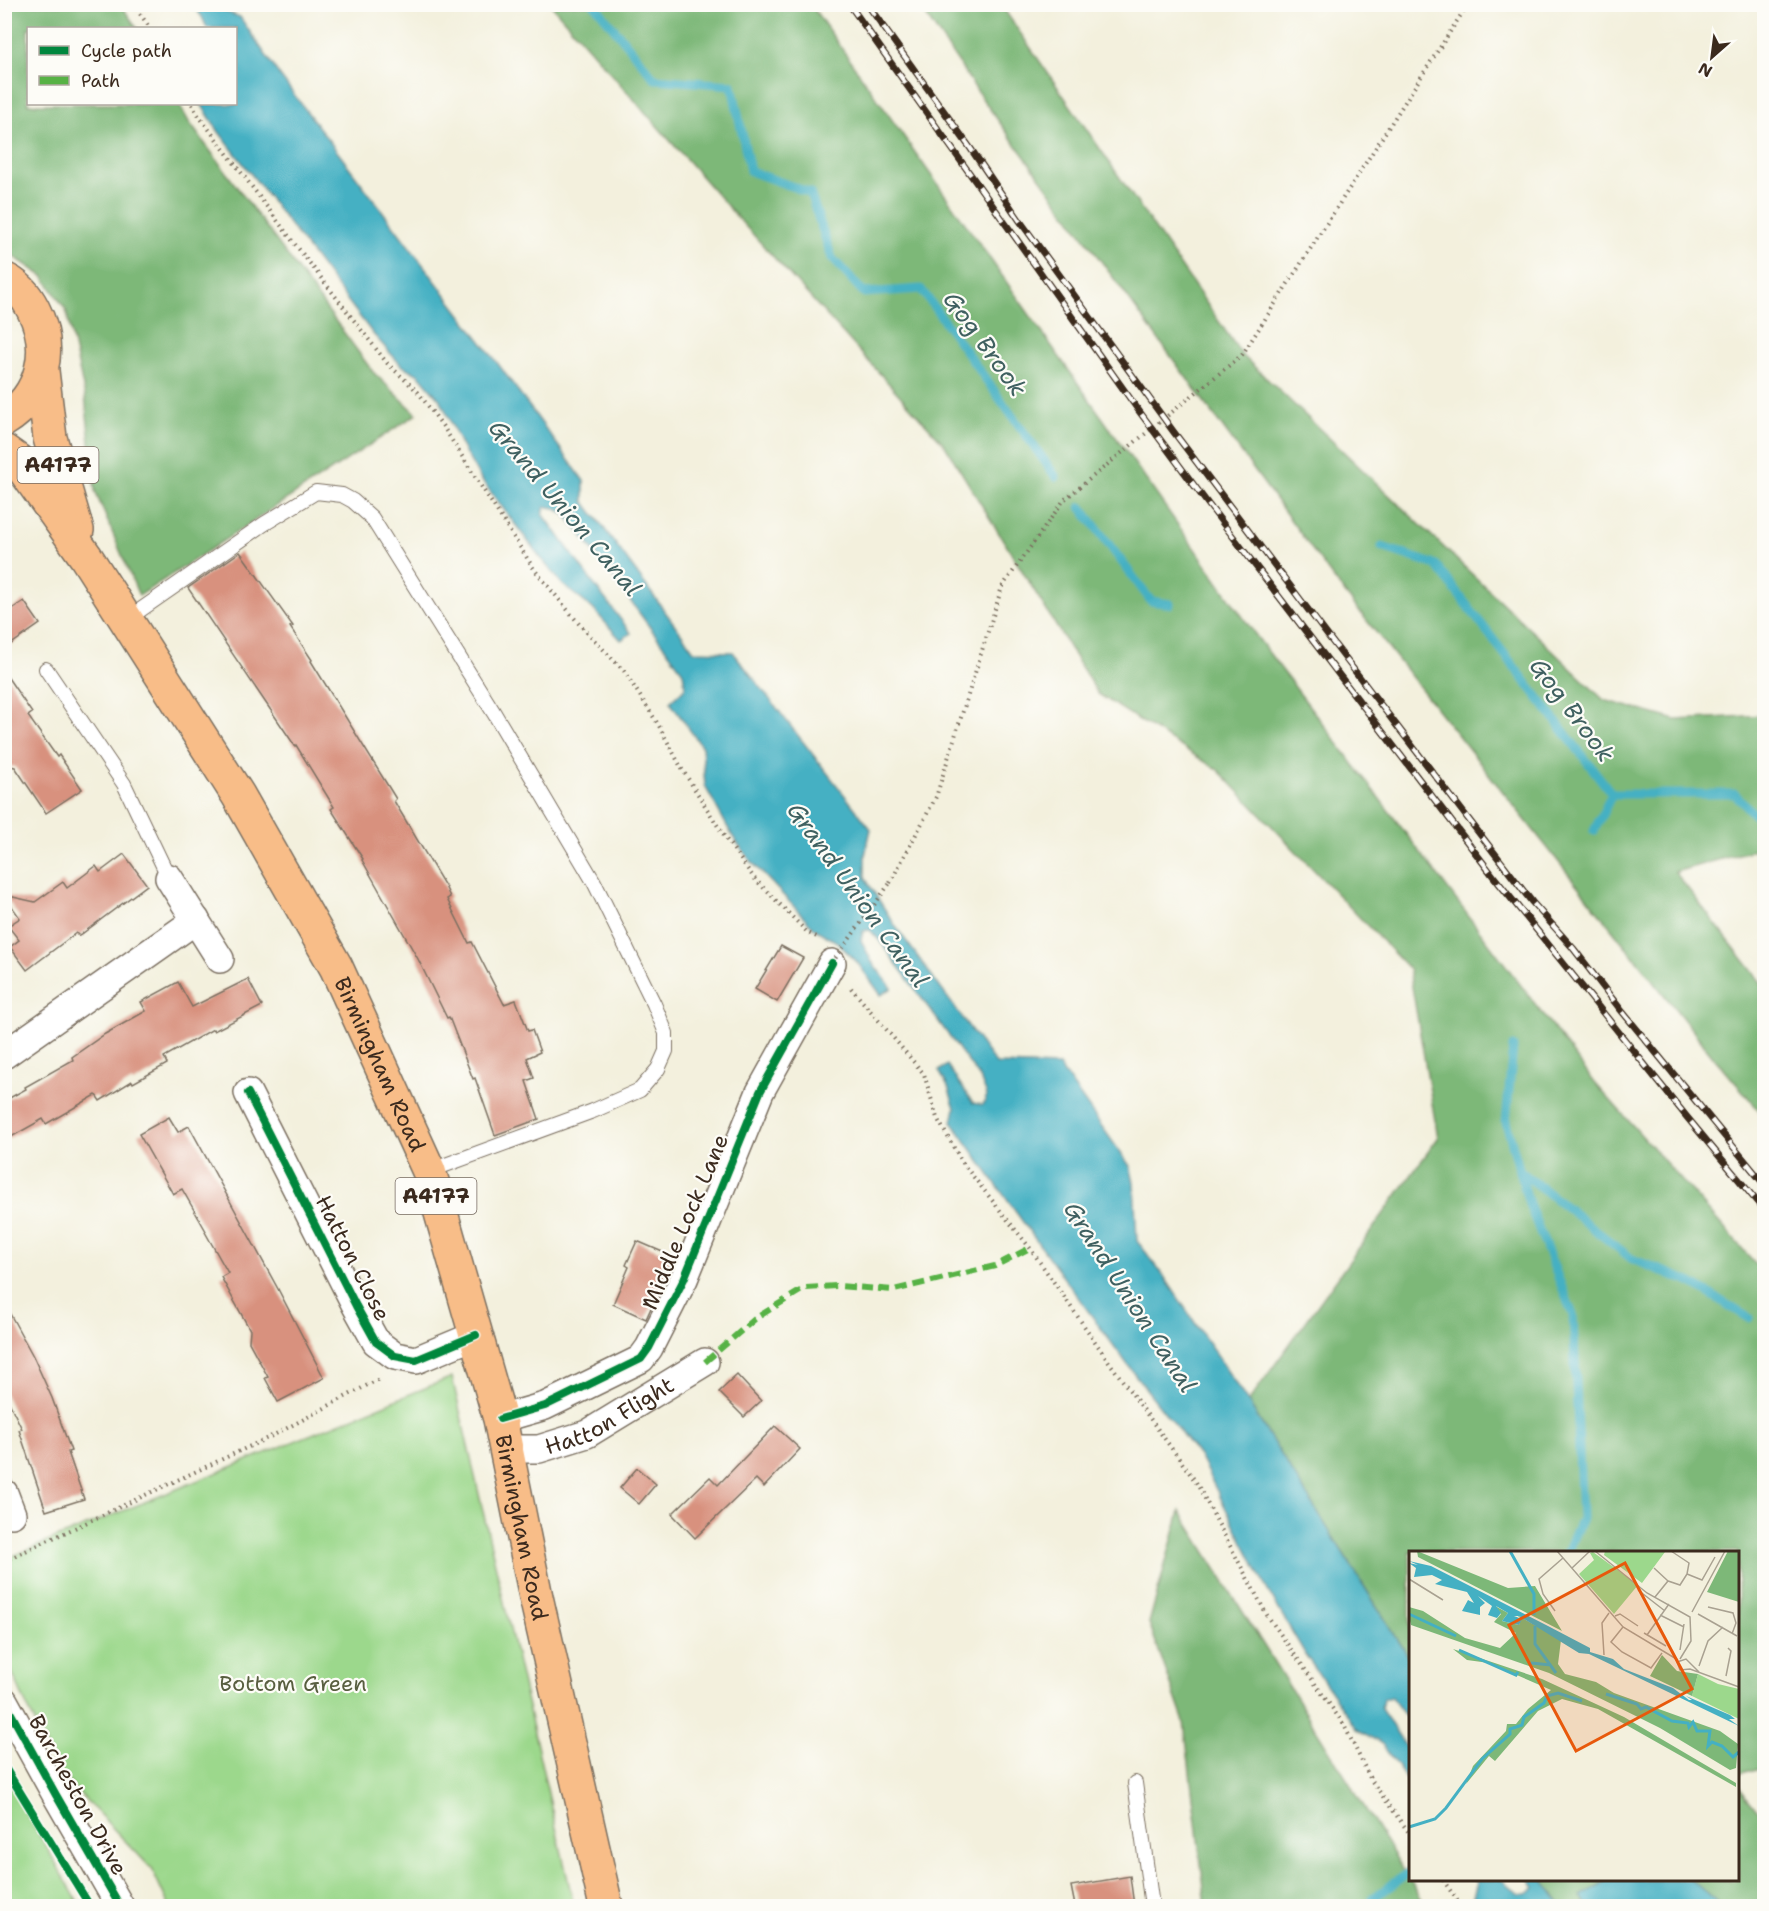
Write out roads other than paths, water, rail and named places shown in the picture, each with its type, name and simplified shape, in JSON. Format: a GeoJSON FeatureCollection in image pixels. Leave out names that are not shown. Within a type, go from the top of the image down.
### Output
{"type":"FeatureCollection","features":[{"type":"Feature","properties":{"kind":"highway","name":"Birmingham Road"},"geometry":{"type":"LineString","coordinates":[[4,279],[27,298],[39,321],[44,345],[42,371],[50,438],[86,557]]}},
{"type":"Feature","properties":{"kind":"highway","name":"Birmingham Road"},"geometry":{"type":"LineString","coordinates":[[4,420],[14,414],[31,395],[42,371]]}},
{"type":"Feature","properties":{"kind":"highway","name":"Birmingham Road"},"geometry":{"type":"LineString","coordinates":[[4,451],[18,461],[86,557],[238,795],[336,967],[429,1171],[503,1434],[536,1597],[606,1906]]}},
{"type":"Feature","properties":{"kind":"street"},"geometry":{"type":"LineString","coordinates":[[169,878],[220,959]]}},
{"type":"Feature","properties":{"kind":"street"},"geometry":{"type":"LineString","coordinates":[[4,1055],[196,920]]}},
{"type":"Feature","properties":{"kind":"street","name":"Middle Lock Lane"},"geometry":{"type":"LineString","coordinates":[[503,1434],[544,1406],[640,1359],[649,1348],[684,1279],[760,1092],[831,959]]}},
{"type":"Feature","properties":{"kind":"street","name":"Hatton Close"},"geometry":{"type":"LineString","coordinates":[[248,1093],[376,1342],[395,1356],[416,1360],[476,1335]]}},
{"type":"Feature","properties":{"kind":"street","name":"Hatton Flight"},"geometry":{"type":"LineString","coordinates":[[503,1434],[539,1449],[587,1434],[705,1362]]}},
{"type":"Feature","properties":{"kind":"street","name":"Barcheston Drive"},"geometry":{"type":"LineString","coordinates":[[4,1701],[120,1906]]}},
{"type":"Feature","properties":{"kind":"lane"},"geometry":{"type":"LineString","coordinates":[[126,620],[316,492],[342,495],[353,501],[372,519],[494,713],[594,882],[666,1033],[666,1051],[658,1069],[640,1090],[593,1111],[429,1171]]}},
{"type":"Feature","properties":{"kind":"lane"},"geometry":{"type":"LineString","coordinates":[[46,669],[124,784],[169,878]]}},
{"type":"Feature","properties":{"kind":"lane"},"geometry":{"type":"LineString","coordinates":[[1135,1783],[1152,1906]]}},
{"type":"Feature","properties":{"kind":"water","name":"Grand Union Canal"},"geometry":{"type":"Polygon","coordinates":[[[193,5],[219,5],[224,11],[240,17],[280,76],[584,481],[584,501],[694,651],[733,652],[871,829],[865,855],[865,877],[896,927],[996,1064],[1059,1066],[1130,1166],[1134,1182],[1137,1241],[1159,1269],[1248,1402],[1409,1657],[1409,1721],[1391,1697],[1383,1699],[1381,1709],[1409,1751],[1409,1784],[1382,1744],[1357,1729],[1307,1657],[1268,1591],[1199,1456],[1136,1376],[952,1122],[955,1108],[948,1087],[939,1071],[947,1065],[973,1103],[983,1105],[987,1095],[980,1078],[870,930],[863,931],[861,940],[872,962],[892,988],[881,995],[857,962],[837,942],[816,930],[749,859],[733,837],[705,786],[702,747],[670,702],[685,688],[683,672],[569,519],[556,509],[545,507],[543,514],[631,633],[621,640],[593,609],[563,585],[480,478],[461,445],[441,401],[419,375],[401,365],[373,334],[219,132],[202,105],[237,105],[237,27],[207,27],[193,5]]]}},
{"type":"Feature","properties":{"kind":"water"},"geometry":{"type":"Polygon","coordinates":[[[1503,1881],[1519,1894],[1527,1894],[1535,1888],[1531,1881],[1544,1881],[1562,1906],[1473,1906],[1471,1904],[1477,1882],[1503,1881]]]}},
{"type":"Feature","properties":{"kind":"water"},"geometry":{"type":"Polygon","coordinates":[[[1606,1881],[1692,1881],[1722,1906],[1587,1906],[1581,1896],[1606,1881]]]}},
{"type":"Feature","properties":{"kind":"waterway","name":"Gog Brook"},"geometry":{"type":"LineString","coordinates":[[594,4],[655,79],[732,85],[750,171],[810,193],[832,258],[864,293],[921,289],[1056,477]]}},
{"type":"Feature","properties":{"kind":"waterway","name":"Gog Brook"},"geometry":{"type":"LineString","coordinates":[[1081,507],[1151,601],[1170,604]]}},
{"type":"Feature","properties":{"kind":"waterway","name":"Gog Brook"},"geometry":{"type":"LineString","coordinates":[[1382,547],[1436,565],[1612,794],[1735,794],[1764,823]]}},
{"type":"Feature","properties":{"kind":"waterway"},"geometry":{"type":"LineString","coordinates":[[1594,831],[1612,794]]}},
{"type":"Feature","properties":{"kind":"waterway"},"geometry":{"type":"LineString","coordinates":[[1513,1047],[1506,1122],[1529,1204],[1573,1315],[1582,1518],[1567,1551]]}},
{"type":"Feature","properties":{"kind":"waterway"},"geometry":{"type":"LineString","coordinates":[[1520,1171],[1632,1259],[1692,1283],[1749,1318]]}},
{"type":"Feature","properties":{"kind":"waterway"},"geometry":{"type":"LineString","coordinates":[[1372,1906],[1373,1898],[1409,1873]]}},
{"type":"Feature","properties":{"kind":"railway"},"geometry":{"type":"LineString","coordinates":[[849,4],[1139,411],[1208,504],[1494,877],[1764,1210]]}},
{"type":"Feature","properties":{"kind":"railway"},"geometry":{"type":"LineString","coordinates":[[867,4],[1020,221],[1173,431],[1328,636],[1532,902],[1573,948],[1764,1184]]}},
{"type":"Feature","properties":{"kind":"park label","name":"Bottom Green"},"geometry":{"type":"Point","coordinates":[293,1683]}}]}
